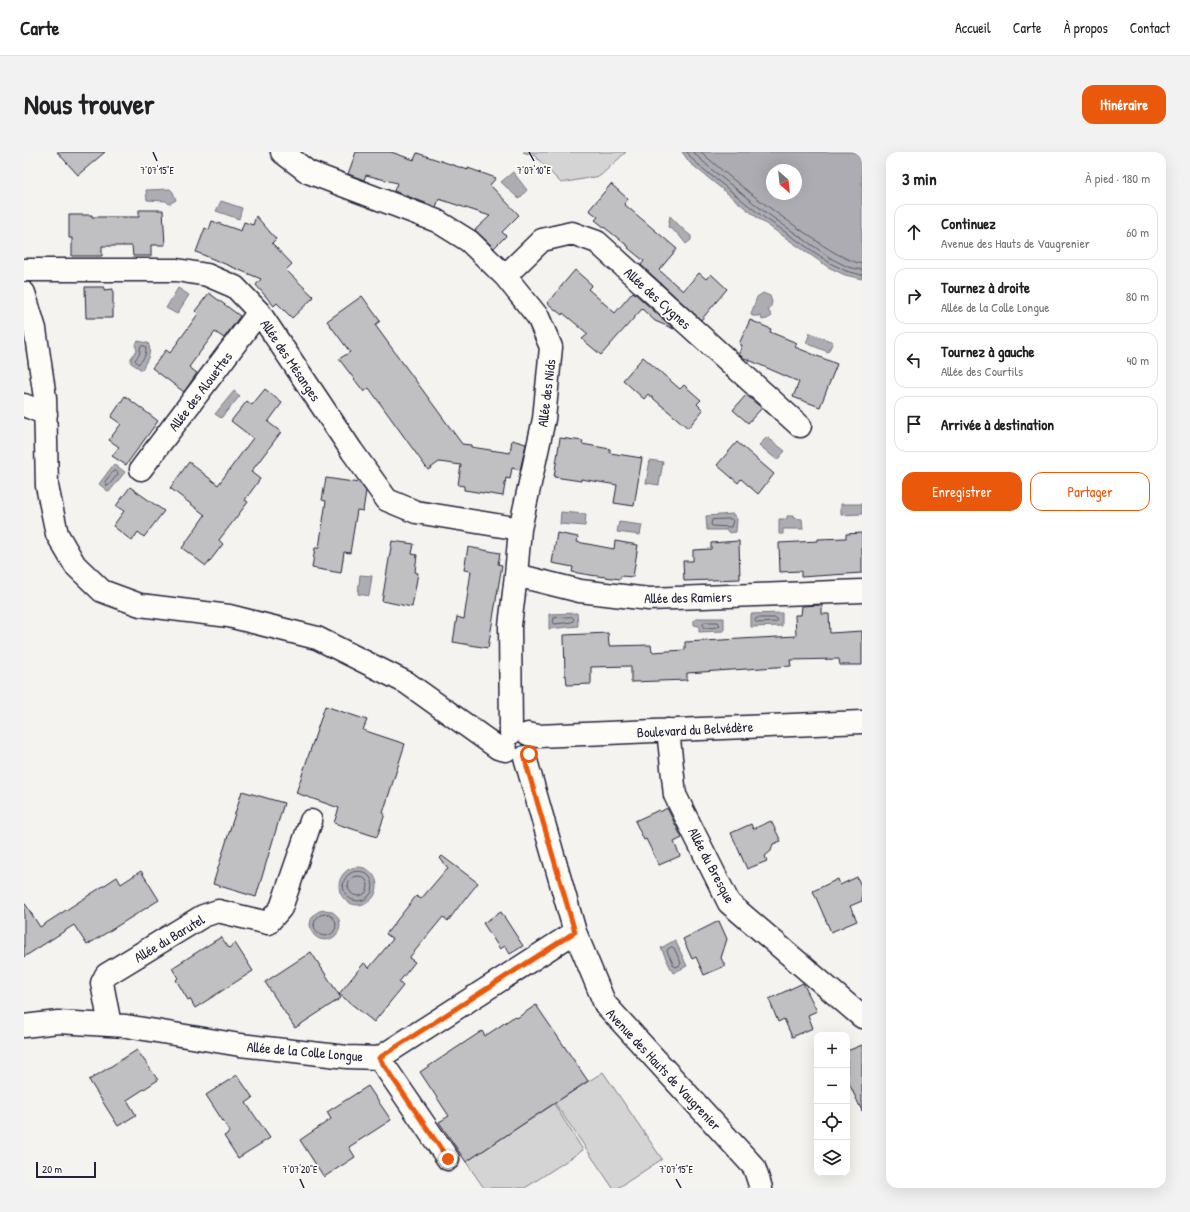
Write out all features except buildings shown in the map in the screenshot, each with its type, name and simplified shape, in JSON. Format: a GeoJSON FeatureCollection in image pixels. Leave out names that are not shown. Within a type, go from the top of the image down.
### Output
{"type":"FeatureCollection","features":[{"type":"Feature","properties":{"kind":"street","name":"Allée des Nids"},"geometry":{"type":"LineString","coordinates":[[282,152],[308,172],[437,221],[469,241],[505,276],[538,317],[551,348],[544,419],[520,529],[510,626],[518,744]]}},
{"type":"Feature","properties":{"kind":"street","name":"Allée des Cygnes"},"geometry":{"type":"LineString","coordinates":[[505,276],[542,240],[572,233],[597,242],[800,426]]}},
{"type":"Feature","properties":{"kind":"street","name":"Allée des Mésanges"},"geometry":{"type":"LineString","coordinates":[[24,270],[177,270],[207,275],[235,287],[259,312],[352,451],[387,500],[416,512],[520,529]]}},
{"type":"Feature","properties":{"kind":"street"},"geometry":{"type":"LineString","coordinates":[[24,293],[35,328],[46,398],[47,486],[57,534],[75,565],[102,591],[140,605],[229,616],[317,638],[407,683],[498,748],[518,744]]}},
{"type":"Feature","properties":{"kind":"street","name":"Allée des Alouettes"},"geometry":{"type":"LineString","coordinates":[[141,469],[259,312]]}},
{"type":"Feature","properties":{"kind":"street"},"geometry":{"type":"LineString","coordinates":[[24,405],[46,414]]}},
{"type":"Feature","properties":{"kind":"street","name":"Allée des Ramiers"},"geometry":{"type":"LineString","coordinates":[[516,575],[580,591],[649,599],[862,591]]}},
{"type":"Feature","properties":{"kind":"street","name":"Boulevard du Belvédère"},"geometry":{"type":"LineString","coordinates":[[518,744],[538,736],[862,722]]}},
{"type":"Feature","properties":{"kind":"street","name":"Allée du Bresque"},"geometry":{"type":"LineString","coordinates":[[668,730],[675,795],[729,903],[862,1018]]}},
{"type":"Feature","properties":{"kind":"street","name":"Avenue des Hauts de Vaugrenier"},"geometry":{"type":"LineString","coordinates":[[518,744],[575,932],[604,1004],[754,1167],[761,1188]]}},
{"type":"Feature","properties":{"kind":"street","name":"Allée du Barutel"},"geometry":{"type":"LineString","coordinates":[[110,1024],[102,983],[106,975],[203,916],[218,911],[268,923],[281,908],[311,821]]}},
{"type":"Feature","properties":{"kind":"street","name":"Allée de la Colle Longue"},"geometry":{"type":"LineString","coordinates":[[24,1026],[58,1022],[110,1024],[240,1045],[347,1057],[379,1058],[575,932]]}},
{"type":"Feature","properties":{"kind":"street"},"geometry":{"type":"LineString","coordinates":[[379,1058],[448,1159]]}},
{"type":"Feature","properties":{"kind":"shaded area"},"geometry":{"type":"Polygon","coordinates":[[[523,152],[626,152],[600,176],[561,183],[535,156],[523,152]]]}},
{"type":"Feature","properties":{"kind":"shaded area"},"geometry":{"type":"Polygon","coordinates":[[[603,1072],[662,1159],[618,1188],[613,1188],[555,1103],[603,1072]]]}},
{"type":"Feature","properties":{"kind":"shaded area"},"geometry":{"type":"Polygon","coordinates":[[[554,1104],[583,1150],[525,1188],[484,1188],[466,1162],[554,1104]]]}},
{"type":"Feature","properties":{"kind":"water"},"geometry":{"type":"Polygon","coordinates":[[[682,152],[862,152],[862,279],[845,275],[828,267],[760,220],[690,163],[682,152]]]}},
{"type":"Feature","properties":{"kind":"water"},"geometry":{"type":"Polygon","coordinates":[[[513,172],[527,190],[519,199],[501,182],[513,172]]]}},
{"type":"Feature","properties":{"kind":"water"},"geometry":{"type":"Polygon","coordinates":[[[170,189],[176,200],[169,204],[166,201],[147,200],[146,190],[170,189]]]}},
{"type":"Feature","properties":{"kind":"water"},"geometry":{"type":"Polygon","coordinates":[[[221,201],[242,208],[239,219],[216,211],[221,201]]]}},
{"type":"Feature","properties":{"kind":"water"},"geometry":{"type":"Polygon","coordinates":[[[670,216],[691,236],[691,240],[686,244],[678,234],[668,227],[670,216]]]}},
{"type":"Feature","properties":{"kind":"water"},"geometry":{"type":"Polygon","coordinates":[[[178,288],[189,295],[177,314],[166,308],[178,288]]]}},
{"type":"Feature","properties":{"kind":"water"},"geometry":{"type":"Polygon","coordinates":[[[763,293],[770,296],[772,302],[770,309],[768,310],[772,316],[762,320],[761,316],[752,316],[751,314],[757,297],[763,293]]]}},
{"type":"Feature","properties":{"kind":"water"},"geometry":{"type":"Polygon","coordinates":[[[810,333],[833,342],[828,352],[806,343],[810,333]]]}},
{"type":"Feature","properties":{"kind":"water"},"geometry":{"type":"Polygon","coordinates":[[[138,341],[148,343],[150,350],[142,370],[131,363],[131,358],[137,350],[135,345],[138,341]]]}},
{"type":"Feature","properties":{"kind":"water"},"geometry":{"type":"Polygon","coordinates":[[[234,391],[240,396],[221,418],[215,414],[234,391]]]}},
{"type":"Feature","properties":{"kind":"water"},"geometry":{"type":"Polygon","coordinates":[[[767,437],[785,451],[777,460],[759,445],[767,437]]]}},
{"type":"Feature","properties":{"kind":"water"},"geometry":{"type":"Polygon","coordinates":[[[650,460],[663,462],[659,485],[646,483],[650,460]]]}},
{"type":"Feature","properties":{"kind":"water"},"geometry":{"type":"Polygon","coordinates":[[[114,464],[125,472],[109,492],[99,484],[114,464]]]}},
{"type":"Feature","properties":{"kind":"water"},"geometry":{"type":"Polygon","coordinates":[[[841,504],[862,504],[862,514],[841,515],[841,504]]]}},
{"type":"Feature","properties":{"kind":"water"},"geometry":{"type":"Polygon","coordinates":[[[561,512],[586,514],[585,526],[560,524],[561,512]]]}},
{"type":"Feature","properties":{"kind":"water"},"geometry":{"type":"Polygon","coordinates":[[[733,514],[737,519],[736,532],[729,533],[727,530],[707,530],[706,516],[733,514]]]}},
{"type":"Feature","properties":{"kind":"water"},"geometry":{"type":"Polygon","coordinates":[[[787,516],[802,519],[803,529],[783,529],[783,534],[779,534],[779,519],[787,519],[787,516]]]}},
{"type":"Feature","properties":{"kind":"water"},"geometry":{"type":"Polygon","coordinates":[[[619,522],[642,525],[640,535],[617,532],[619,522]]]}},
{"type":"Feature","properties":{"kind":"water"},"geometry":{"type":"Polygon","coordinates":[[[360,575],[372,576],[369,596],[358,594],[360,575]]]}},
{"type":"Feature","properties":{"kind":"water"},"geometry":{"type":"Polygon","coordinates":[[[577,613],[578,626],[549,629],[549,614],[577,613]]]}},
{"type":"Feature","properties":{"kind":"water"},"geometry":{"type":"Polygon","coordinates":[[[782,613],[782,626],[751,627],[751,614],[782,613]]]}},
{"type":"Feature","properties":{"kind":"water"},"geometry":{"type":"Polygon","coordinates":[[[699,618],[724,618],[724,631],[699,632],[699,626],[694,625],[694,620],[699,618]]]}},
{"type":"Feature","properties":{"kind":"water"},"geometry":{"type":"Polygon","coordinates":[[[354,867],[362,867],[372,872],[376,879],[376,893],[372,900],[362,905],[354,905],[344,900],[342,897],[339,890],[339,882],[344,872],[347,870],[354,867]]]}},
{"type":"Feature","properties":{"kind":"water"},"geometry":{"type":"Polygon","coordinates":[[[325,910],[336,914],[340,925],[336,936],[325,940],[314,936],[310,925],[314,914],[325,910]]]}},
{"type":"Feature","properties":{"kind":"water"},"geometry":{"type":"Polygon","coordinates":[[[675,940],[687,966],[673,973],[661,948],[675,940]]]}},
{"type":"Feature","properties":{"kind":"route"},"geometry":{"type":"LineString","coordinates":[[448,1159],[379,1058],[575,932],[527,767],[525,757],[529,754]]}}]}
